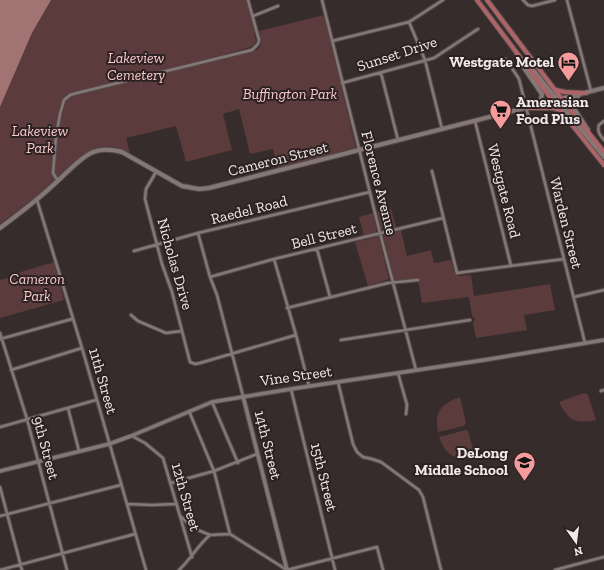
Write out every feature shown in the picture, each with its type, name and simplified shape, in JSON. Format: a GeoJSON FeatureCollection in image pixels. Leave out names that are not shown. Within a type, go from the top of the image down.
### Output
{"type":"FeatureCollection","features":[{"type":"Feature","properties":{"kind":"main road"},"geometry":{"type":"LineString","coordinates":[[477,0],[516,52],[530,66],[554,96],[561,98]]}},
{"type":"Feature","properties":{"kind":"main road"},"geometry":{"type":"LineString","coordinates":[[487,0],[604,152]]}},
{"type":"Feature","properties":{"kind":"main road"},"geometry":{"type":"LineString","coordinates":[[516,52],[522,65],[541,92],[542,96],[538,105]]}},
{"type":"Feature","properties":{"kind":"main road"},"geometry":{"type":"LineString","coordinates":[[520,56],[553,101],[604,165]]}},
{"type":"Feature","properties":{"kind":"main road","name":"Cameron Street"},"geometry":{"type":"LineString","coordinates":[[0,228],[58,182],[87,156],[104,150],[122,152],[182,186],[199,190],[604,88]]}},
{"type":"Feature","properties":{"kind":"main road"},"geometry":{"type":"LineString","coordinates":[[555,90],[560,92],[588,92]]}},
{"type":"Feature","properties":{"kind":"main road"},"geometry":{"type":"LineString","coordinates":[[581,94],[574,100],[573,107],[582,119],[591,136]]}},
{"type":"Feature","properties":{"kind":"main road"},"geometry":{"type":"LineString","coordinates":[[553,101],[561,105],[604,157]]}},
{"type":"Feature","properties":{"kind":"main road"},"geometry":{"type":"LineString","coordinates":[[526,108],[553,108],[560,110]]}},
{"type":"Feature","properties":{"kind":"street"},"geometry":{"type":"LineString","coordinates":[[58,182],[53,173],[56,137],[60,114],[66,97],[252,50],[258,44],[259,40],[248,0]]}},
{"type":"Feature","properties":{"kind":"street","name":"Florence Avenue"},"geometry":{"type":"LineString","coordinates":[[322,0],[416,370]]}},
{"type":"Feature","properties":{"kind":"street"},"geometry":{"type":"LineString","coordinates":[[332,41],[409,22],[443,0]]}},
{"type":"Feature","properties":{"kind":"street"},"geometry":{"type":"LineString","coordinates":[[523,0],[529,6],[555,0]]}},
{"type":"Feature","properties":{"kind":"street"},"geometry":{"type":"LineString","coordinates":[[567,0],[588,92]]}},
{"type":"Feature","properties":{"kind":"street"},"geometry":{"type":"LineString","coordinates":[[253,16],[278,6]]}},
{"type":"Feature","properties":{"kind":"street"},"geometry":{"type":"LineString","coordinates":[[409,22],[425,60],[442,130]]}},
{"type":"Feature","properties":{"kind":"street","name":"Sunset Drive"},"geometry":{"type":"LineString","coordinates":[[342,83],[434,58],[478,29]]}},
{"type":"Feature","properties":{"kind":"street","name":"Warden Street"},"geometry":{"type":"LineString","coordinates":[[506,59],[519,79],[585,343]]}},
{"type":"Feature","properties":{"kind":"street"},"geometry":{"type":"LineString","coordinates":[[381,73],[398,140]]}},
{"type":"Feature","properties":{"kind":"street","name":"Westgate Road"},"geometry":{"type":"LineString","coordinates":[[475,121],[511,266]]}},
{"type":"Feature","properties":{"kind":"street"},"geometry":{"type":"LineString","coordinates":[[604,121],[599,124],[598,129],[599,134],[604,140]]}},
{"type":"Feature","properties":{"kind":"street"},"geometry":{"type":"LineString","coordinates":[[432,171],[457,273],[564,259]]}},
{"type":"Feature","properties":{"kind":"street","name":"Nicholas Drive"},"geometry":{"type":"LineString","coordinates":[[156,172],[146,189],[145,194],[163,268],[172,292],[190,362],[195,364],[233,354]]}},
{"type":"Feature","properties":{"kind":"street","name":"Raedel Road"},"geometry":{"type":"LineString","coordinates":[[134,251],[198,233],[370,192]]}},
{"type":"Feature","properties":{"kind":"street","name":"11th Street"},"geometry":{"type":"LineString","coordinates":[[37,199],[146,570]]}},
{"type":"Feature","properties":{"kind":"street","name":"Bell Street"},"geometry":{"type":"LineString","coordinates":[[210,277],[274,259],[444,218]]}},
{"type":"Feature","properties":{"kind":"street","name":"14th Street"},"geometry":{"type":"LineString","coordinates":[[198,233],[210,277],[218,295],[287,570]]}},
{"type":"Feature","properties":{"kind":"street"},"geometry":{"type":"LineString","coordinates":[[317,249],[330,297]]}},
{"type":"Feature","properties":{"kind":"street"},"geometry":{"type":"LineString","coordinates":[[274,259],[309,386]]}},
{"type":"Feature","properties":{"kind":"street"},"geometry":{"type":"LineString","coordinates":[[287,308],[388,283],[418,280]]}},
{"type":"Feature","properties":{"kind":"street"},"geometry":{"type":"LineString","coordinates":[[574,298],[604,290]]}},
{"type":"Feature","properties":{"kind":"street"},"geometry":{"type":"LineString","coordinates":[[130,315],[138,321],[166,333],[182,331]]}},
{"type":"Feature","properties":{"kind":"street"},"geometry":{"type":"LineString","coordinates":[[1,339],[72,319]]}},
{"type":"Feature","properties":{"kind":"street"},"geometry":{"type":"LineString","coordinates":[[341,340],[470,320]]}},
{"type":"Feature","properties":{"kind":"street","name":"9th Street"},"geometry":{"type":"LineString","coordinates":[[0,333],[27,419],[67,570]]}},
{"type":"Feature","properties":{"kind":"street"},"geometry":{"type":"LineString","coordinates":[[233,354],[296,335]]}},
{"type":"Feature","properties":{"kind":"street","name":"Vine Street"},"geometry":{"type":"LineString","coordinates":[[0,471],[109,444],[212,402],[604,340]]}},
{"type":"Feature","properties":{"kind":"street"},"geometry":{"type":"LineString","coordinates":[[11,370],[82,348]]}},
{"type":"Feature","properties":{"kind":"street"},"geometry":{"type":"LineString","coordinates":[[398,373],[407,405],[406,414]]}},
{"type":"Feature","properties":{"kind":"street"},"geometry":{"type":"LineString","coordinates":[[338,382],[353,444],[357,452],[362,457],[381,462],[419,490],[423,497],[441,570]]}},
{"type":"Feature","properties":{"kind":"street","name":"15th Street"},"geometry":{"type":"LineString","coordinates":[[290,389],[335,570]]}},
{"type":"Feature","properties":{"kind":"street"},"geometry":{"type":"LineString","coordinates":[[0,427],[96,400]]}},
{"type":"Feature","properties":{"kind":"street"},"geometry":{"type":"LineString","coordinates":[[212,402],[238,463]]}},
{"type":"Feature","properties":{"kind":"street"},"geometry":{"type":"LineString","coordinates":[[68,408],[79,451]]}},
{"type":"Feature","properties":{"kind":"street"},"geometry":{"type":"LineString","coordinates":[[188,411],[214,471],[230,534]]}},
{"type":"Feature","properties":{"kind":"street","name":"12th Street"},"geometry":{"type":"LineString","coordinates":[[131,436],[145,443],[163,458],[192,557]]}},
{"type":"Feature","properties":{"kind":"street"},"geometry":{"type":"LineString","coordinates":[[170,483],[238,463],[257,454]]}},
{"type":"Feature","properties":{"kind":"street"},"geometry":{"type":"LineString","coordinates":[[0,516],[121,485]]}},
{"type":"Feature","properties":{"kind":"street"},"geometry":{"type":"LineString","coordinates":[[0,487],[22,570]]}},
{"type":"Feature","properties":{"kind":"street"},"geometry":{"type":"LineString","coordinates":[[127,504],[176,504]]}},
{"type":"Feature","properties":{"kind":"street"},"geometry":{"type":"LineString","coordinates":[[180,516],[198,530],[210,535],[230,534],[287,570],[377,547],[383,570]]}},
{"type":"Feature","properties":{"kind":"street"},"geometry":{"type":"LineString","coordinates":[[0,570],[136,534]]}},
{"type":"Feature","properties":{"kind":"street"},"geometry":{"type":"LineString","coordinates":[[179,570],[210,535]]}},
{"type":"Feature","properties":{"kind":"street"},"geometry":{"type":"LineString","coordinates":[[554,570],[604,557]]}},
{"type":"Feature","properties":{"kind":"green space"},"geometry":{"type":"Polygon","coordinates":[[[51,0],[246,0],[253,23],[256,42],[251,47],[204,60],[203,62],[258,49],[261,45],[259,31],[324,15],[356,148],[278,168],[273,149],[250,154],[239,109],[223,114],[232,150],[186,162],[176,126],[126,138],[130,153],[116,148],[103,147],[80,157],[39,194],[0,224],[0,107],[32,33],[51,0]]]}},
{"type":"Feature","properties":{"kind":"green space"},"geometry":{"type":"Polygon","coordinates":[[[391,209],[396,227],[383,230],[381,229],[377,212],[391,209]]]}},
{"type":"Feature","properties":{"kind":"green space"},"geometry":{"type":"Polygon","coordinates":[[[373,213],[377,231],[364,236],[359,217],[373,213]]]}},
{"type":"Feature","properties":{"kind":"green space"},"geometry":{"type":"Polygon","coordinates":[[[401,230],[407,256],[431,250],[434,263],[451,260],[455,274],[459,276],[471,275],[474,296],[550,284],[555,310],[524,315],[527,330],[476,338],[473,323],[475,319],[472,316],[469,297],[422,303],[418,279],[395,281],[383,236],[401,230]]]}},
{"type":"Feature","properties":{"kind":"green space"},"geometry":{"type":"Polygon","coordinates":[[[376,237],[379,238],[389,279],[368,286],[355,242],[376,237]]]}},
{"type":"Feature","properties":{"kind":"green space","name":"Cameron Park"},"geometry":{"type":"Polygon","coordinates":[[[54,262],[64,300],[0,318],[0,280],[12,277],[11,275],[54,262]]]}},
{"type":"Feature","properties":{"kind":"green space"},"geometry":{"type":"Polygon","coordinates":[[[584,393],[588,395],[596,420],[583,422],[573,420],[562,408],[559,402],[584,393]]]}},
{"type":"Feature","properties":{"kind":"green space"},"geometry":{"type":"Polygon","coordinates":[[[460,397],[466,423],[464,426],[438,432],[437,419],[440,409],[448,402],[460,397]]]}},
{"type":"Feature","properties":{"kind":"green space"},"geometry":{"type":"Polygon","coordinates":[[[466,430],[468,431],[475,457],[462,459],[452,456],[444,448],[439,437],[466,430]]]}},
{"type":"Feature","properties":{"kind":"shaded area"},"geometry":{"type":"Polygon","coordinates":[[[0,0],[51,0],[32,33],[0,107],[0,0]]]}},
{"type":"Feature","properties":{"kind":"place","name":"Westgate Motel"},"geometry":{"type":"Point","coordinates":[569,82]}},
{"type":"Feature","properties":{"kind":"place","name":"Amerasian Food Plus"},"geometry":{"type":"Point","coordinates":[500,130]}},
{"type":"Feature","properties":{"kind":"place","name":"DeLong Middle School"},"geometry":{"type":"Point","coordinates":[524,482]}},
{"type":"Feature","properties":{"kind":"park label","name":"Lakeview Cemetery"},"geometry":{"type":"Point","coordinates":[136,66]}},
{"type":"Feature","properties":{"kind":"park label","name":"Buffington Park"},"geometry":{"type":"Point","coordinates":[290,94]}},
{"type":"Feature","properties":{"kind":"park label","name":"Lakeview Park"},"geometry":{"type":"Point","coordinates":[40,140]}}]}
